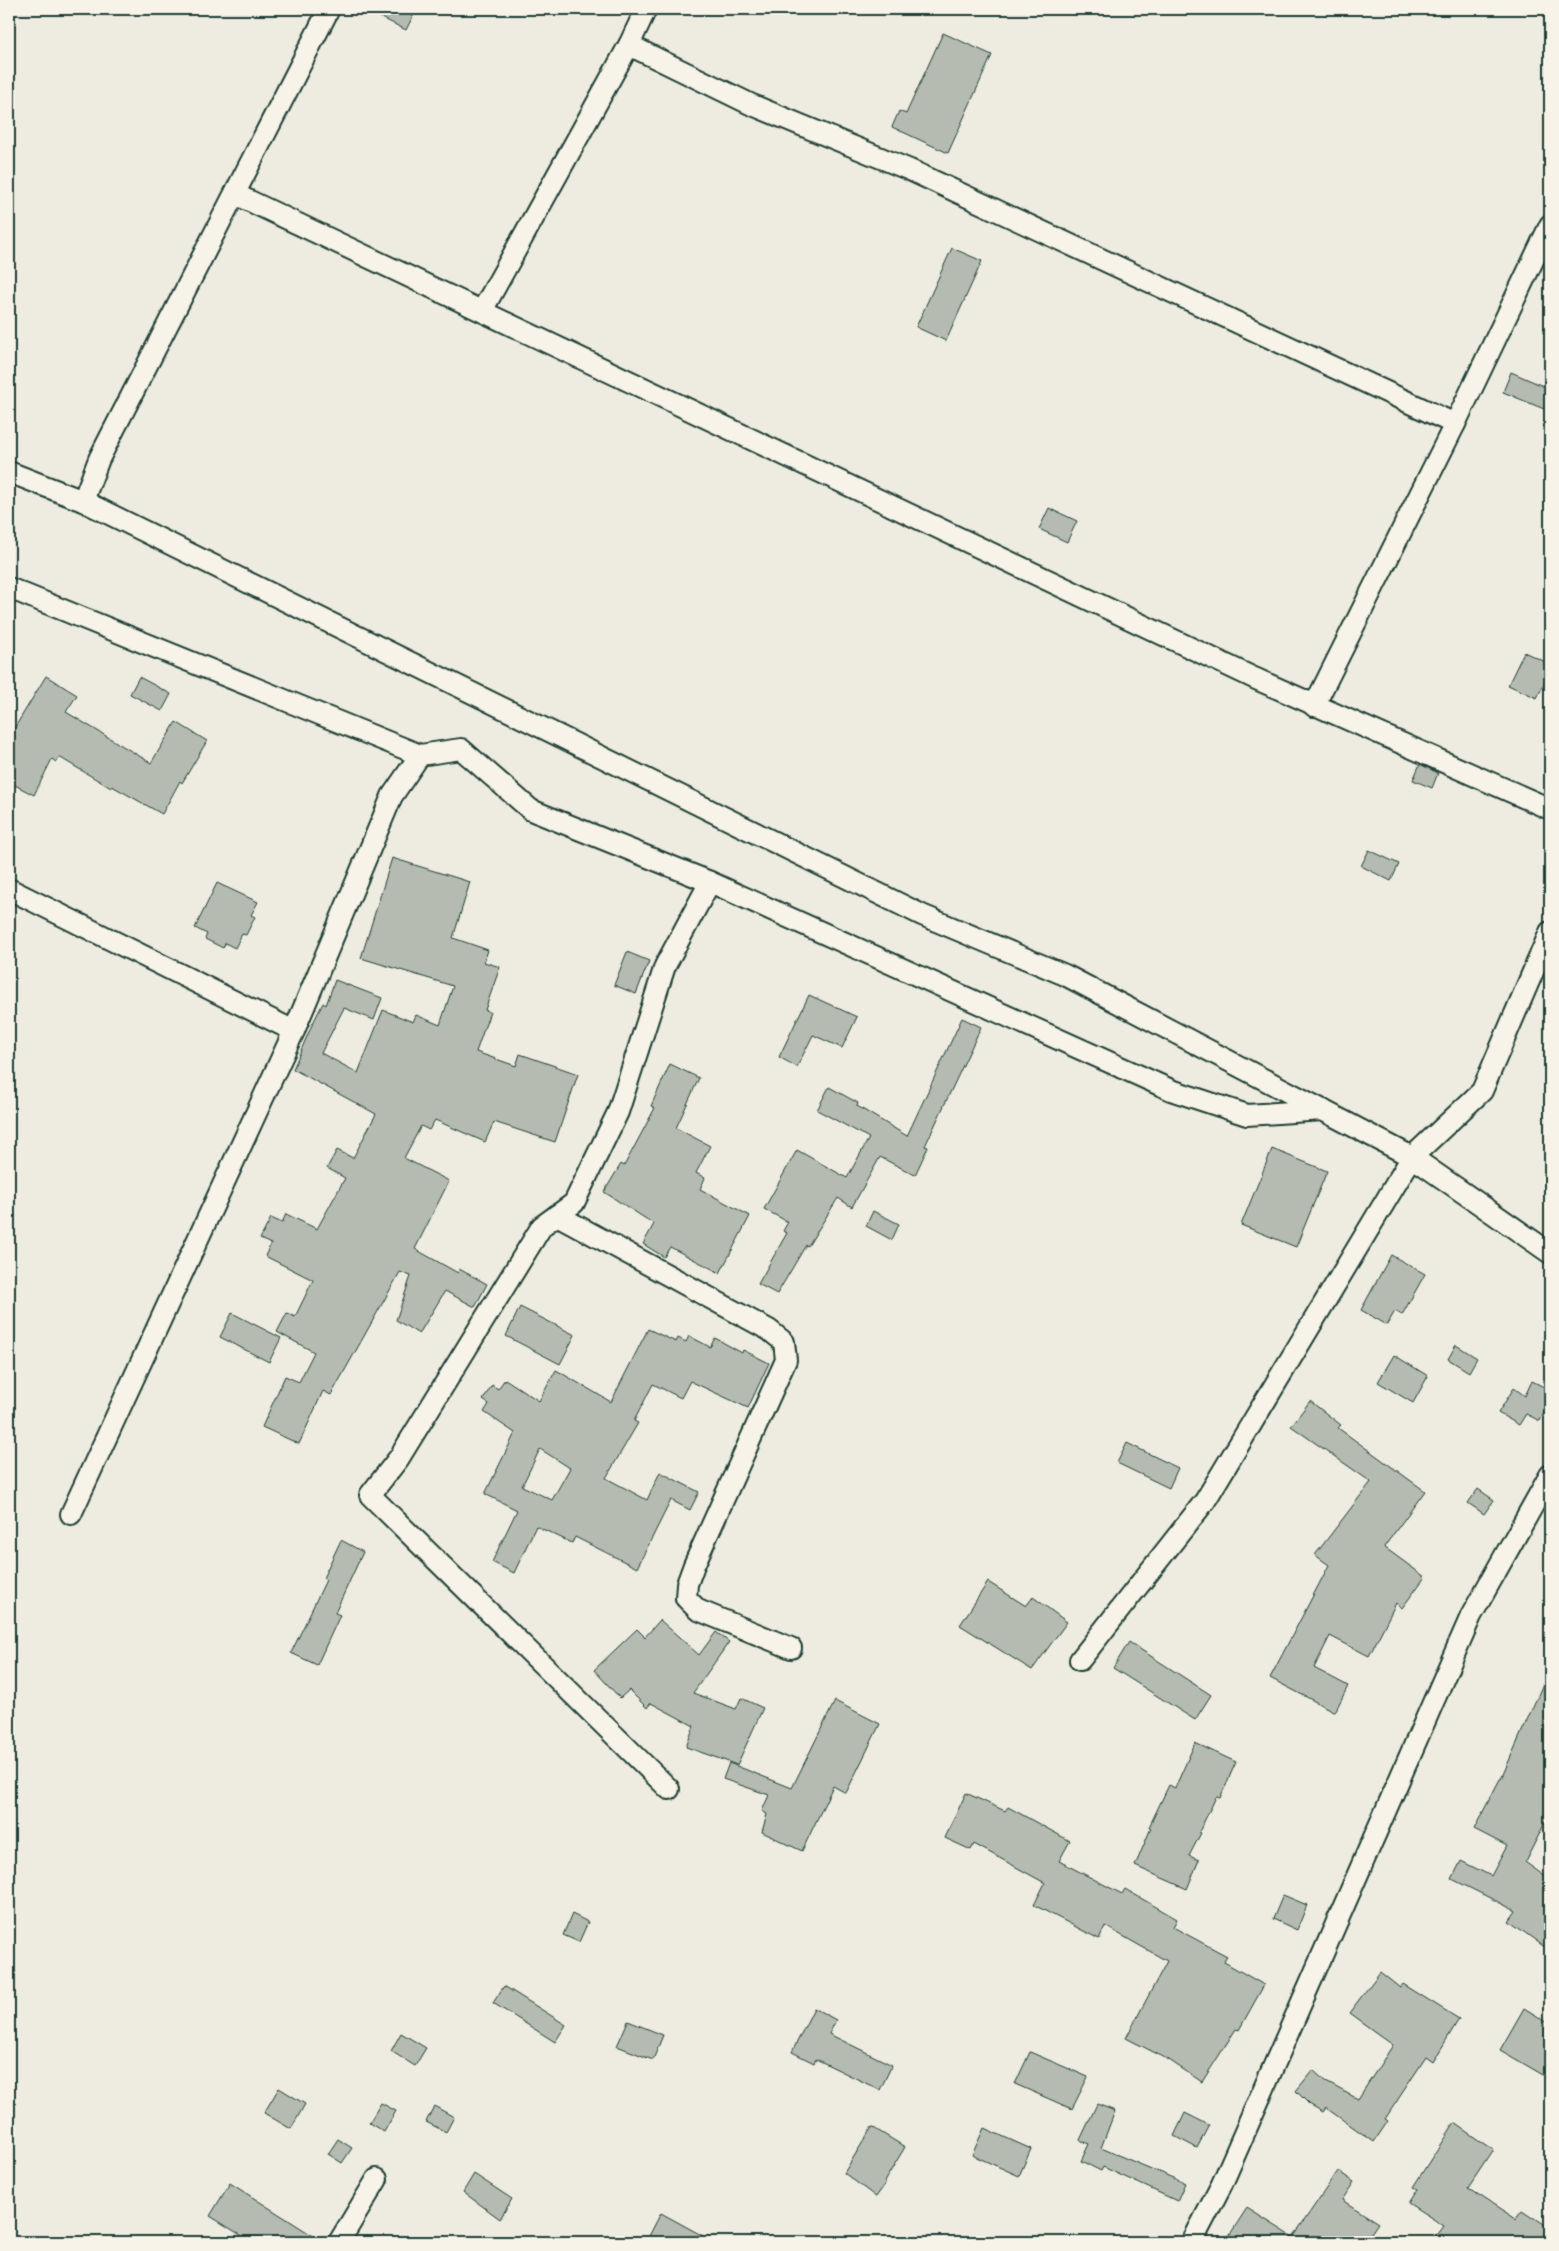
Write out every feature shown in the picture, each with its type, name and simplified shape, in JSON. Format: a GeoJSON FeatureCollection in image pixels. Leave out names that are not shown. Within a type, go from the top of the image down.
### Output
{"type":"FeatureCollection","features":[{"type":"Feature","properties":{"kind":"street"},"geometry":{"type":"LineString","coordinates":[[83,501],[99,459],[329,9]]}},
{"type":"Feature","properties":{"kind":"street"},"geometry":{"type":"LineString","coordinates":[[482,310],[629,45],[646,9]]}},
{"type":"Feature","properties":{"kind":"street"},"geometry":{"type":"LineString","coordinates":[[629,45],[750,104],[910,170],[1455,424]]}},
{"type":"Feature","properties":{"kind":"street"},"geometry":{"type":"LineString","coordinates":[[235,194],[1314,706],[1550,809]]}},
{"type":"Feature","properties":{"kind":"street"},"geometry":{"type":"LineString","coordinates":[[1314,706],[1455,424],[1550,225]]}},
{"type":"Feature","properties":{"kind":"street"},"geometry":{"type":"LineString","coordinates":[[9,472],[83,501],[922,915],[1065,976],[1412,1158],[1550,1253]]}},
{"type":"Feature","properties":{"kind":"street"},"geometry":{"type":"LineString","coordinates":[[9,588],[420,755],[461,749],[531,810],[710,882],[1171,1090],[1247,1114],[1323,1110]]}},
{"type":"Feature","properties":{"kind":"street"},"geometry":{"type":"LineString","coordinates":[[71,1514],[294,1031],[392,796],[420,755]]}},
{"type":"Feature","properties":{"kind":"street"},"geometry":{"type":"LineString","coordinates":[[669,1789],[370,1495],[399,1458],[542,1226],[574,1203],[618,1112],[665,966],[710,882]]}},
{"type":"Feature","properties":{"kind":"street"},"geometry":{"type":"LineString","coordinates":[[9,889],[294,1031]]}},
{"type":"Feature","properties":{"kind":"street"},"geometry":{"type":"LineString","coordinates":[[1080,1660],[1205,1501],[1412,1158],[1482,1092],[1550,932]]}},
{"type":"Feature","properties":{"kind":"street"},"geometry":{"type":"LineString","coordinates":[[557,1215],[769,1330],[784,1342],[786,1360],[694,1565],[687,1584],[686,1598],[698,1610],[791,1648]]}},
{"type":"Feature","properties":{"kind":"street"},"geometry":{"type":"LineString","coordinates":[[1192,2242],[1222,2184],[1472,1616],[1550,1475]]}},
{"type":"Feature","properties":{"kind":"street"},"geometry":{"type":"LineString","coordinates":[[338,2242],[377,2179]]}},
{"type":"Feature","properties":{"kind":"building"},"geometry":{"type":"Polygon","coordinates":[[[364,9],[404,9],[414,14],[406,30],[364,9]]]}},
{"type":"Feature","properties":{"kind":"building"},"geometry":{"type":"Polygon","coordinates":[[[943,33],[992,55],[948,153],[892,127],[899,111],[906,114],[943,33]]]}},
{"type":"Feature","properties":{"kind":"building"},"geometry":{"type":"Polygon","coordinates":[[[952,248],[982,261],[946,341],[916,327],[952,248]]]}},
{"type":"Feature","properties":{"kind":"building"},"geometry":{"type":"Polygon","coordinates":[[[1511,372],[1550,389],[1544,409],[1503,392],[1511,372]]]}},
{"type":"Feature","properties":{"kind":"building"},"geometry":{"type":"Polygon","coordinates":[[[1049,508],[1077,521],[1067,542],[1039,529],[1049,508]]]}},
{"type":"Feature","properties":{"kind":"building"},"geometry":{"type":"Polygon","coordinates":[[[1524,652],[1550,664],[1550,671],[1537,698],[1508,685],[1524,652]]]}},
{"type":"Feature","properties":{"kind":"building"},"geometry":{"type":"Polygon","coordinates":[[[46,676],[77,695],[66,712],[151,763],[176,722],[207,741],[182,783],[180,781],[162,814],[112,786],[111,788],[59,757],[56,762],[52,759],[34,795],[9,782],[9,737],[46,676]]]}},
{"type":"Feature","properties":{"kind":"building"},"geometry":{"type":"Polygon","coordinates":[[[139,677],[171,694],[162,711],[130,694],[139,677]]]}},
{"type":"Feature","properties":{"kind":"building"},"geometry":{"type":"Polygon","coordinates":[[[1420,764],[1438,773],[1432,788],[1413,780],[1420,764]]]}},
{"type":"Feature","properties":{"kind":"building"},"geometry":{"type":"Polygon","coordinates":[[[1369,850],[1399,864],[1391,881],[1361,866],[1369,850]]]}},
{"type":"Feature","properties":{"kind":"building"},"geometry":{"type":"Polygon","coordinates":[[[392,858],[470,882],[453,938],[488,950],[484,962],[500,967],[485,1010],[490,1012],[476,1052],[516,1066],[520,1054],[578,1074],[555,1142],[494,1122],[485,1142],[435,1120],[429,1130],[421,1126],[404,1158],[449,1181],[415,1249],[458,1273],[459,1269],[487,1284],[475,1307],[445,1291],[419,1334],[396,1320],[411,1276],[400,1272],[331,1395],[323,1391],[299,1444],[262,1427],[285,1376],[299,1382],[314,1352],[277,1332],[287,1313],[295,1317],[313,1280],[265,1256],[271,1244],[260,1239],[271,1218],[282,1223],[286,1214],[317,1229],[345,1178],[327,1168],[337,1150],[353,1158],[376,1114],[293,1069],[323,1003],[326,1005],[335,980],[382,998],[374,1020],[344,1008],[321,1053],[358,1073],[383,1010],[413,1022],[416,1015],[440,1025],[453,986],[361,958],[392,858]]]}},
{"type":"Feature","properties":{"kind":"building"},"geometry":{"type":"Polygon","coordinates":[[[217,883],[258,902],[251,915],[255,917],[246,935],[242,934],[235,948],[225,943],[223,948],[205,939],[207,934],[195,928],[217,883]]]}},
{"type":"Feature","properties":{"kind":"building"},"geometry":{"type":"Polygon","coordinates":[[[627,952],[649,961],[636,994],[614,985],[627,952]]]}},
{"type":"Feature","properties":{"kind":"building"},"geometry":{"type":"Polygon","coordinates":[[[809,995],[857,1017],[842,1048],[813,1035],[797,1067],[779,1057],[809,995]]]}},
{"type":"Feature","properties":{"kind":"building"},"geometry":{"type":"Polygon","coordinates":[[[962,1018],[981,1027],[925,1146],[928,1147],[915,1175],[880,1157],[852,1207],[838,1198],[808,1246],[806,1245],[777,1294],[758,1284],[787,1233],[783,1231],[788,1222],[764,1209],[797,1150],[847,1178],[869,1138],[817,1110],[829,1087],[858,1103],[857,1106],[907,1136],[962,1018]]]}},
{"type":"Feature","properties":{"kind":"building"},"geometry":{"type":"Polygon","coordinates":[[[670,1064],[699,1078],[676,1128],[710,1146],[696,1173],[705,1178],[700,1189],[750,1216],[720,1273],[670,1247],[664,1257],[643,1244],[654,1224],[604,1192],[621,1164],[624,1166],[655,1108],[651,1106],[670,1064]]]}},
{"type":"Feature","properties":{"kind":"building"},"geometry":{"type":"Polygon","coordinates":[[[1272,1149],[1327,1171],[1296,1247],[1241,1225],[1272,1149]]]}},
{"type":"Feature","properties":{"kind":"building"},"geometry":{"type":"Polygon","coordinates":[[[873,1211],[899,1224],[892,1240],[866,1226],[873,1211]]]}},
{"type":"Feature","properties":{"kind":"building"},"geometry":{"type":"Polygon","coordinates":[[[1391,1255],[1425,1274],[1402,1315],[1395,1311],[1387,1325],[1361,1310],[1391,1255]]]}},
{"type":"Feature","properties":{"kind":"building"},"geometry":{"type":"Polygon","coordinates":[[[520,1307],[575,1335],[560,1364],[506,1336],[520,1307]]]}},
{"type":"Feature","properties":{"kind":"building"},"geometry":{"type":"Polygon","coordinates":[[[232,1313],[281,1338],[269,1362],[220,1337],[232,1313]]]}},
{"type":"Feature","properties":{"kind":"building"},"geometry":{"type":"Polygon","coordinates":[[[648,1329],[676,1342],[678,1338],[686,1342],[689,1336],[710,1347],[715,1338],[742,1353],[743,1350],[769,1363],[748,1408],[690,1381],[681,1398],[653,1384],[634,1421],[638,1423],[606,1478],[647,1500],[660,1472],[699,1492],[690,1510],[671,1500],[637,1568],[575,1537],[572,1543],[536,1526],[514,1573],[492,1562],[517,1510],[485,1494],[515,1433],[484,1412],[489,1404],[483,1400],[492,1385],[498,1389],[505,1379],[539,1401],[556,1370],[611,1402],[648,1329]],[[540,1449],[522,1486],[552,1500],[570,1468],[540,1449]]]}},
{"type":"Feature","properties":{"kind":"building"},"geometry":{"type":"Polygon","coordinates":[[[1456,1345],[1477,1358],[1469,1372],[1448,1359],[1456,1345]]]}},
{"type":"Feature","properties":{"kind":"building"},"geometry":{"type":"Polygon","coordinates":[[[1394,1355],[1428,1376],[1413,1403],[1378,1382],[1394,1355]]]}},
{"type":"Feature","properties":{"kind":"building"},"geometry":{"type":"Polygon","coordinates":[[[1532,1381],[1550,1390],[1550,1400],[1540,1421],[1526,1414],[1519,1425],[1498,1413],[1514,1388],[1525,1396],[1532,1381]]]}},
{"type":"Feature","properties":{"kind":"building"},"geometry":{"type":"Polygon","coordinates":[[[1310,1401],[1341,1425],[1338,1428],[1425,1491],[1384,1547],[1425,1577],[1402,1608],[1396,1603],[1369,1656],[1330,1636],[1314,1668],[1348,1686],[1335,1712],[1270,1678],[1329,1565],[1315,1555],[1371,1482],[1291,1426],[1310,1401]]]}},
{"type":"Feature","properties":{"kind":"building"},"geometry":{"type":"Polygon","coordinates":[[[1127,1443],[1178,1468],[1169,1488],[1117,1463],[1127,1443]]]}},
{"type":"Feature","properties":{"kind":"building"},"geometry":{"type":"Polygon","coordinates":[[[1478,1489],[1494,1500],[1484,1514],[1468,1503],[1478,1489]]]}},
{"type":"Feature","properties":{"kind":"building"},"geometry":{"type":"Polygon","coordinates":[[[341,1540],[363,1552],[335,1613],[340,1615],[317,1665],[291,1653],[326,1580],[323,1578],[341,1540]]]}},
{"type":"Feature","properties":{"kind":"building"},"geometry":{"type":"Polygon","coordinates":[[[988,1582],[1026,1606],[1033,1597],[1067,1622],[1032,1670],[960,1625],[988,1582]]]}},
{"type":"Feature","properties":{"kind":"building"},"geometry":{"type":"Polygon","coordinates":[[[660,1620],[699,1655],[716,1632],[729,1642],[693,1693],[736,1709],[741,1698],[763,1708],[737,1765],[686,1747],[694,1726],[651,1703],[647,1708],[629,1690],[620,1698],[594,1670],[637,1629],[645,1637],[660,1620]]]}},
{"type":"Feature","properties":{"kind":"building"},"geometry":{"type":"Polygon","coordinates":[[[1129,1642],[1211,1695],[1195,1720],[1113,1668],[1129,1642]]]}},
{"type":"Feature","properties":{"kind":"building"},"geometry":{"type":"Polygon","coordinates":[[[1550,1668],[1550,1813],[1525,1862],[1550,1880],[1550,1951],[1509,1921],[1516,1911],[1452,1879],[1461,1861],[1491,1876],[1507,1846],[1474,1829],[1501,1779],[1550,1668]]]}},
{"type":"Feature","properties":{"kind":"building"},"geometry":{"type":"Polygon","coordinates":[[[835,1701],[880,1724],[846,1793],[833,1786],[802,1851],[762,1832],[767,1814],[762,1811],[769,1795],[723,1779],[729,1763],[792,1788],[835,1701]]]}},
{"type":"Feature","properties":{"kind":"building"},"geometry":{"type":"Polygon","coordinates":[[[1195,1743],[1236,1762],[1220,1798],[1216,1797],[1189,1856],[1199,1860],[1187,1889],[1135,1866],[1151,1828],[1149,1827],[1169,1785],[1175,1788],[1195,1743]]]}},
{"type":"Feature","properties":{"kind":"building"},"geometry":{"type":"Polygon","coordinates":[[[966,1793],[1005,1811],[1008,1807],[1070,1841],[1059,1861],[1122,1894],[1125,1889],[1177,1919],[1173,1927],[1227,1956],[1224,1962],[1264,1985],[1239,2030],[1236,2029],[1202,2082],[1169,2060],[1126,2038],[1167,1961],[1105,1926],[1099,1939],[1034,1905],[1045,1883],[974,1844],[971,1850],[945,1838],[966,1793]]]}},
{"type":"Feature","properties":{"kind":"building"},"geometry":{"type":"Polygon","coordinates":[[[1283,1895],[1307,1905],[1297,1930],[1273,1919],[1283,1895]]]}},
{"type":"Feature","properties":{"kind":"building"},"geometry":{"type":"Polygon","coordinates":[[[572,1914],[588,1922],[579,1942],[563,1935],[572,1914]]]}},
{"type":"Feature","properties":{"kind":"building"},"geometry":{"type":"Polygon","coordinates":[[[1380,1972],[1400,1988],[1403,1984],[1459,2019],[1433,2062],[1426,2057],[1385,2119],[1388,2121],[1374,2142],[1326,2108],[1323,2112],[1309,2104],[1296,2091],[1313,2070],[1326,2082],[1358,2099],[1393,2045],[1349,2013],[1380,1972]]]}},
{"type":"Feature","properties":{"kind":"building"},"geometry":{"type":"Polygon","coordinates":[[[504,1986],[566,2025],[555,2042],[493,2003],[504,1986]]]}},
{"type":"Feature","properties":{"kind":"building"},"geometry":{"type":"Polygon","coordinates":[[[814,2008],[836,2020],[829,2034],[892,2065],[880,2090],[816,2059],[814,2063],[792,2052],[814,2008]]]}},
{"type":"Feature","properties":{"kind":"building"},"geometry":{"type":"Polygon","coordinates":[[[1524,2008],[1550,2024],[1550,2079],[1500,2050],[1524,2008]]]}},
{"type":"Feature","properties":{"kind":"building"},"geometry":{"type":"Polygon","coordinates":[[[628,2021],[663,2035],[653,2060],[617,2046],[628,2021]]]}},
{"type":"Feature","properties":{"kind":"building"},"geometry":{"type":"Polygon","coordinates":[[[401,2033],[426,2048],[415,2066],[391,2051],[401,2033]]]}},
{"type":"Feature","properties":{"kind":"building"},"geometry":{"type":"Polygon","coordinates":[[[1030,2052],[1088,2077],[1072,2109],[1015,2084],[1030,2052]]]}},
{"type":"Feature","properties":{"kind":"building"},"geometry":{"type":"Polygon","coordinates":[[[279,2088],[305,2104],[291,2129],[264,2113],[279,2088]]]}},
{"type":"Feature","properties":{"kind":"building"},"geometry":{"type":"Polygon","coordinates":[[[381,2103],[396,2111],[384,2132],[369,2123],[381,2103]]]}},
{"type":"Feature","properties":{"kind":"building"},"geometry":{"type":"Polygon","coordinates":[[[1097,2104],[1115,2111],[1101,2148],[1185,2183],[1177,2201],[1103,2167],[1101,2171],[1081,2161],[1089,2144],[1080,2140],[1097,2104]]]}},
{"type":"Feature","properties":{"kind":"building"},"geometry":{"type":"Polygon","coordinates":[[[434,2106],[454,2117],[446,2132],[426,2122],[434,2106]]]}},
{"type":"Feature","properties":{"kind":"building"},"geometry":{"type":"Polygon","coordinates":[[[1185,2113],[1209,2125],[1197,2148],[1174,2136],[1185,2113]]]}},
{"type":"Feature","properties":{"kind":"building"},"geometry":{"type":"Polygon","coordinates":[[[1454,2123],[1493,2150],[1468,2188],[1516,2219],[1523,2210],[1550,2228],[1550,2242],[1432,2242],[1444,2226],[1408,2203],[1417,2189],[1413,2187],[1454,2123]]]}},
{"type":"Feature","properties":{"kind":"building"},"geometry":{"type":"Polygon","coordinates":[[[872,2127],[905,2147],[884,2182],[886,2183],[876,2197],[844,2173],[872,2127]]]}},
{"type":"Feature","properties":{"kind":"building"},"geometry":{"type":"Polygon","coordinates":[[[984,2128],[1031,2149],[1019,2176],[972,2155],[984,2128]]]}},
{"type":"Feature","properties":{"kind":"building"},"geometry":{"type":"Polygon","coordinates":[[[338,2139],[352,2148],[342,2163],[328,2154],[338,2139]]]}},
{"type":"Feature","properties":{"kind":"building"},"geometry":{"type":"Polygon","coordinates":[[[1338,2171],[1354,2182],[1342,2200],[1378,2223],[1365,2242],[1225,2242],[1247,2208],[1293,2237],[1338,2171]]]}},
{"type":"Feature","properties":{"kind":"building"},"geometry":{"type":"Polygon","coordinates":[[[474,2174],[512,2199],[500,2219],[463,2192],[474,2174]]]}},
{"type":"Feature","properties":{"kind":"building"},"geometry":{"type":"Polygon","coordinates":[[[230,2183],[323,2242],[252,2242],[210,2216],[230,2183]]]}},
{"type":"Feature","properties":{"kind":"building"},"geometry":{"type":"Polygon","coordinates":[[[661,2213],[714,2242],[646,2242],[661,2213]]]}}]}
